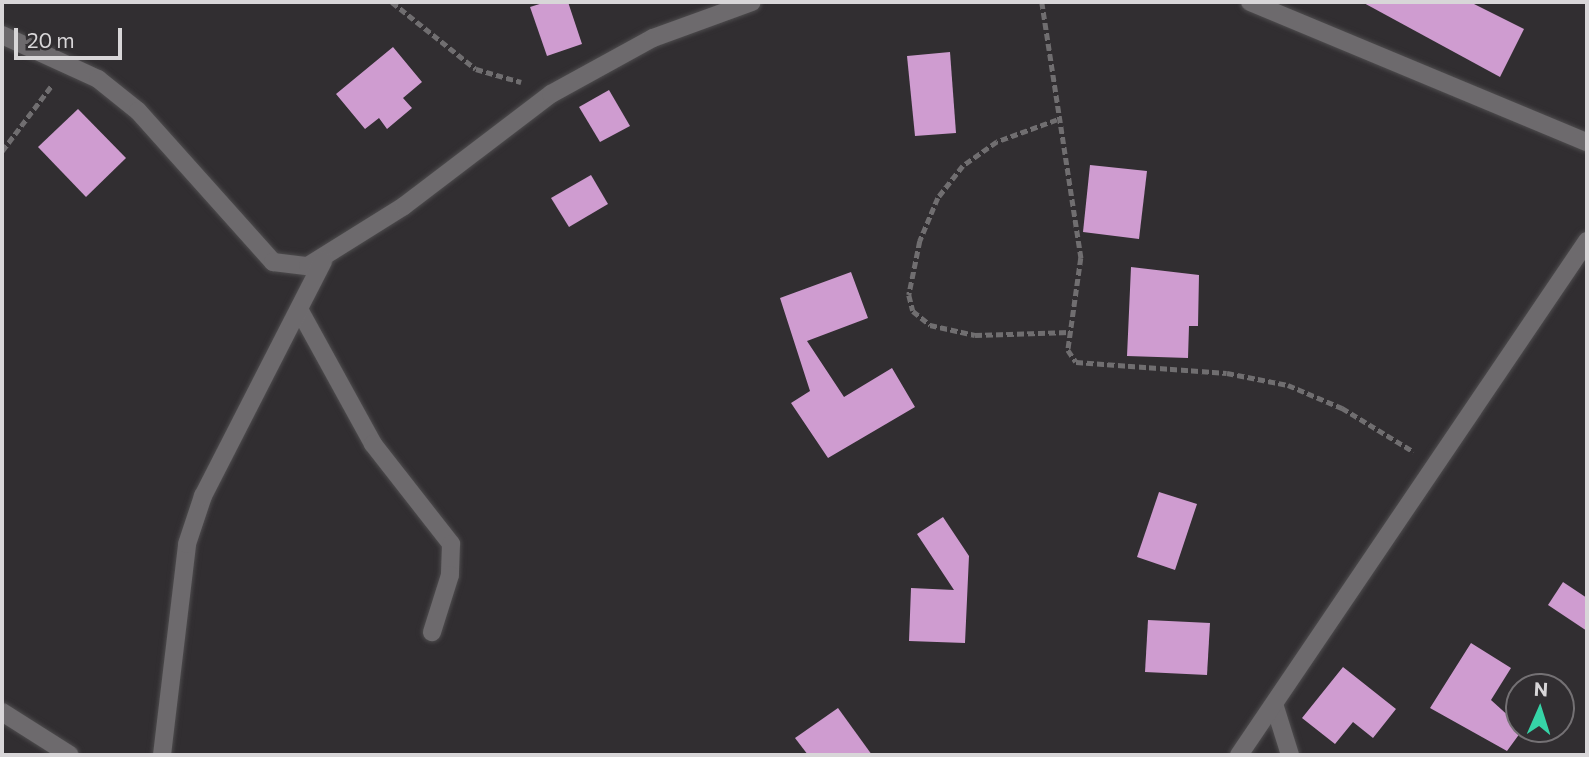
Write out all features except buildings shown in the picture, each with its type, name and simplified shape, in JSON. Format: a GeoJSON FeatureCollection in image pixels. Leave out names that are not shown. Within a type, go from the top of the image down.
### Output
{"type":"FeatureCollection","features":[{"type":"Feature","properties":{"kind":"street"},"geometry":{"type":"LineString","coordinates":[[2,36],[66,62],[138,111],[273,262],[307,267],[323,261],[551,94],[653,38],[752,2]]}},
{"type":"Feature","properties":{"kind":"street"},"geometry":{"type":"LineString","coordinates":[[1250,2],[1271,4],[1587,142]]}},
{"type":"Feature","properties":{"kind":"street"},"geometry":{"type":"LineString","coordinates":[[1239,755],[1275,707],[1587,241]]}},
{"type":"Feature","properties":{"kind":"street"},"geometry":{"type":"LineString","coordinates":[[162,755],[187,544],[203,496],[300,311],[323,261]]}},
{"type":"Feature","properties":{"kind":"street"},"geometry":{"type":"LineString","coordinates":[[300,311],[373,444],[451,544],[450,575],[432,632]]}},
{"type":"Feature","properties":{"kind":"street"},"geometry":{"type":"LineString","coordinates":[[1275,707],[1290,755]]}},
{"type":"Feature","properties":{"kind":"street"},"geometry":{"type":"LineString","coordinates":[[2,712],[70,755]]}},
{"type":"Feature","properties":{"kind":"path"},"geometry":{"type":"LineString","coordinates":[[392,2],[476,69],[551,94]]}},
{"type":"Feature","properties":{"kind":"path"},"geometry":{"type":"LineString","coordinates":[[1042,2],[1057,120],[1082,258],[1068,350],[1076,362],[1227,373],[1288,386],[1342,408],[1436,466]]}},
{"type":"Feature","properties":{"kind":"path"},"geometry":{"type":"LineString","coordinates":[[2,151],[66,62]]}},
{"type":"Feature","properties":{"kind":"path"},"geometry":{"type":"LineString","coordinates":[[1057,120],[997,142],[963,166],[938,198],[920,241],[909,295],[913,311],[930,325],[953,330],[1070,332]]}}]}
